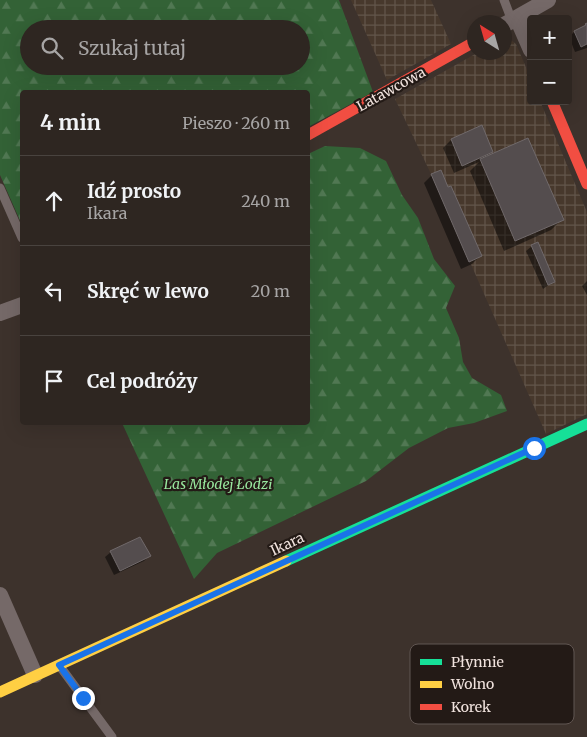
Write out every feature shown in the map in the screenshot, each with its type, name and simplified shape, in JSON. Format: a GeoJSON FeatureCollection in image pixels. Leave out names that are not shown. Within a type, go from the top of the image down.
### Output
{"type":"FeatureCollection","features":[{"type":"Feature","properties":{"kind":"street"},"geometry":{"type":"LineString","coordinates":[[512,20],[548,0]]}},
{"type":"Feature","properties":{"kind":"street"},"geometry":{"type":"LineString","coordinates":[[512,22],[527,44]]}},
{"type":"Feature","properties":{"kind":"street","name":"Latawcowa"},"geometry":{"type":"LineString","coordinates":[[310,134],[467,46]]}},
{"type":"Feature","properties":{"kind":"street"},"geometry":{"type":"LineString","coordinates":[[554,105],[587,184]]}},
{"type":"Feature","properties":{"kind":"street"},"geometry":{"type":"LineString","coordinates":[[0,313],[20,306]]}},
{"type":"Feature","properties":{"kind":"street","name":"Ikara"},"geometry":{"type":"LineString","coordinates":[[0,692],[587,424]]}},
{"type":"Feature","properties":{"kind":"street"},"geometry":{"type":"LineString","coordinates":[[0,595],[35,676]]}},
{"type":"Feature","properties":{"kind":"lane"},"geometry":{"type":"LineString","coordinates":[[504,0],[509,15]]}},
{"type":"Feature","properties":{"kind":"lane"},"geometry":{"type":"LineString","coordinates":[[0,188],[20,233]]}},
{"type":"Feature","properties":{"kind":"lane"},"geometry":{"type":"LineString","coordinates":[[59,665],[112,737]]}},
{"type":"Feature","properties":{"kind":"shaded area"},"geometry":{"type":"Polygon","coordinates":[[[351,0],[431,0],[451,44],[387,80],[351,0]]]}},
{"type":"Feature","properties":{"kind":"shaded area"},"geometry":{"type":"Polygon","coordinates":[[[512,41],[516,44],[527,70],[527,105],[542,105],[587,212],[587,414],[546,434],[431,174],[395,99],[467,59],[512,60],[512,41]]]}},
{"type":"Feature","properties":{"kind":"green space"},"geometry":{"type":"Polygon","coordinates":[[[0,0],[339,0],[373,92],[310,126],[310,90],[20,90],[20,220],[0,175],[0,0]]]}},
{"type":"Feature","properties":{"kind":"green space","name":"Las Młodej Łodzi"},"geometry":{"type":"Polygon","coordinates":[[[325,146],[360,148],[386,161],[402,195],[418,218],[434,259],[455,286],[446,308],[459,338],[463,362],[472,378],[501,395],[507,411],[474,423],[448,428],[409,448],[366,481],[217,553],[194,579],[123,425],[310,425],[310,153],[325,146]]]}},
{"type":"Feature","properties":{"kind":"building"},"geometry":{"type":"Polygon","coordinates":[[[587,23],[587,44],[581,47],[574,31],[587,23]]]}},
{"type":"Feature","properties":{"kind":"building"},"geometry":{"type":"Polygon","coordinates":[[[482,125],[493,152],[462,166],[451,139],[482,125]]]}},
{"type":"Feature","properties":{"kind":"building"},"geometry":{"type":"Polygon","coordinates":[[[528,138],[564,220],[515,241],[480,159],[528,138]]]}},
{"type":"Feature","properties":{"kind":"building"},"geometry":{"type":"Polygon","coordinates":[[[441,170],[448,187],[451,186],[482,256],[469,262],[431,174],[441,170]]]}},
{"type":"Feature","properties":{"kind":"building"},"geometry":{"type":"Polygon","coordinates":[[[538,242],[555,282],[548,285],[531,245],[538,242]]]}},
{"type":"Feature","properties":{"kind":"building"},"geometry":{"type":"Polygon","coordinates":[[[140,537],[151,556],[120,571],[110,551],[140,537]]]}},
{"type":"Feature","properties":{"kind":"traffic: fast"},"geometry":{"type":"LineString","coordinates":[[286,561],[587,424]]}},
{"type":"Feature","properties":{"kind":"traffic: slow"},"geometry":{"type":"LineString","coordinates":[[0,692],[286,561]]}},
{"type":"Feature","properties":{"kind":"traffic: jam"},"geometry":{"type":"LineString","coordinates":[[310,134],[467,46]]}},
{"type":"Feature","properties":{"kind":"traffic: jam"},"geometry":{"type":"LineString","coordinates":[[554,105],[587,184]]}},
{"type":"Feature","properties":{"kind":"route"},"geometry":{"type":"LineString","coordinates":[[83,698],[59,665],[534,448]]}}]}
